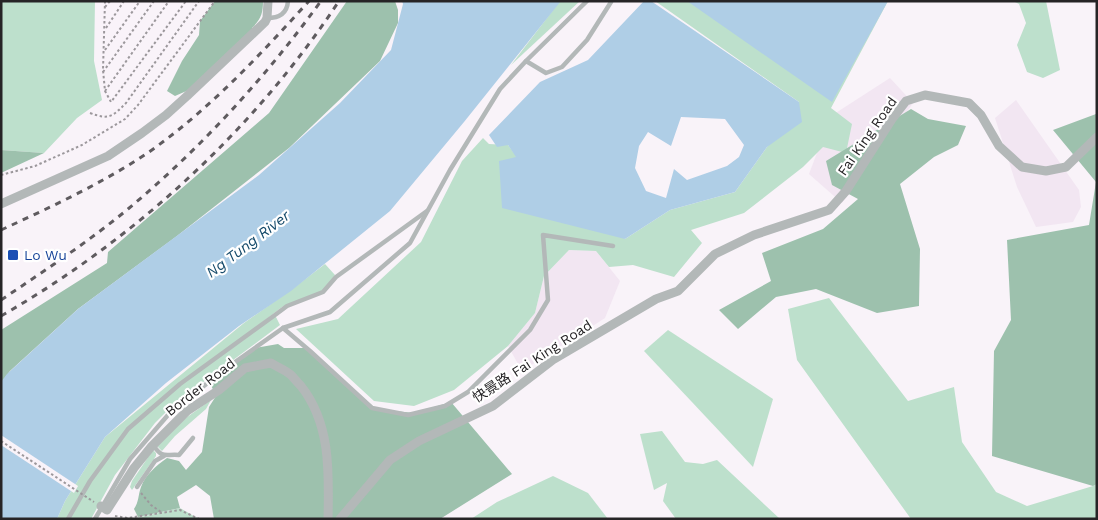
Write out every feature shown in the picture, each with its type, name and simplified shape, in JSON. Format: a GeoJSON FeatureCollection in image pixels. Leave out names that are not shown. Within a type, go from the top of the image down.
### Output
{"type":"FeatureCollection","features":[{"type":"Feature","properties":{"kind":"street"},"geometry":{"type":"LineString","coordinates":[[1,204],[108,156],[142,133],[187,96],[265,22],[268,1]]}},
{"type":"Feature","properties":{"kind":"street","name":"Fai King Road"},"geometry":{"type":"LineString","coordinates":[[340,519],[390,460],[420,441],[493,406],[554,359],[656,299],[678,291],[715,254],[754,235],[829,210],[846,191],[892,119],[906,101],[925,94],[968,103],[981,115],[999,146],[1022,167],[1046,171],[1066,167],[1097,137]]}},
{"type":"Feature","properties":{"kind":"street","name":"Border Road"},"geometry":{"type":"LineString","coordinates":[[101,506],[153,445],[186,411],[219,390],[245,368],[270,363],[291,375],[307,394],[320,420],[326,445],[329,492],[328,519]]}},
{"type":"Feature","properties":{"kind":"lane"},"geometry":{"type":"LineString","coordinates":[[267,18],[278,18],[281,16],[286,10],[288,1]]}},
{"type":"Feature","properties":{"kind":"lane"},"geometry":{"type":"LineString","coordinates":[[95,519],[130,459],[168,415],[221,372],[283,328],[330,312],[410,243],[450,170],[500,89],[587,1]]}},
{"type":"Feature","properties":{"kind":"lane"},"geometry":{"type":"LineString","coordinates":[[526,61],[546,73],[562,67],[587,40],[611,2]]}},
{"type":"Feature","properties":{"kind":"lane"},"geometry":{"type":"LineString","coordinates":[[68,519],[90,481],[128,429],[180,384],[287,306],[323,292],[336,277],[428,210]]}},
{"type":"Feature","properties":{"kind":"lane"},"geometry":{"type":"LineString","coordinates":[[283,328],[372,408],[408,415],[437,408],[445,406],[468,392],[535,323],[548,300],[543,235],[612,246]]}},
{"type":"Feature","properties":{"kind":"lane"},"geometry":{"type":"LineString","coordinates":[[137,487],[155,461],[164,456],[179,455],[193,438]]}},
{"type":"Feature","properties":{"kind":"lane"},"geometry":{"type":"LineString","coordinates":[[153,445],[164,456]]}},
{"type":"Feature","properties":{"kind":"path"},"geometry":{"type":"LineString","coordinates":[[105,1],[103,72],[105,91],[111,102],[186,1]]}},
{"type":"Feature","properties":{"kind":"path"},"geometry":{"type":"LineString","coordinates":[[105,8],[110,1]]}},
{"type":"Feature","properties":{"kind":"path"},"geometry":{"type":"LineString","coordinates":[[105,30],[124,1]]}},
{"type":"Feature","properties":{"kind":"path"},"geometry":{"type":"LineString","coordinates":[[104,52],[140,1]]}},
{"type":"Feature","properties":{"kind":"path"},"geometry":{"type":"LineString","coordinates":[[103,72],[154,1]]}},
{"type":"Feature","properties":{"kind":"path"},"geometry":{"type":"LineString","coordinates":[[105,91],[169,1]]}},
{"type":"Feature","properties":{"kind":"path"},"geometry":{"type":"LineString","coordinates":[[90,113],[108,117],[116,113],[126,103],[199,1]]}},
{"type":"Feature","properties":{"kind":"path"},"geometry":{"type":"LineString","coordinates":[[1,175],[35,166],[58,156],[82,145],[125,119],[138,105],[215,1]]}},
{"type":"Feature","properties":{"kind":"path"},"geometry":{"type":"LineString","coordinates":[[1,441],[113,515],[122,518],[180,510],[199,519]]}},
{"type":"Feature","properties":{"kind":"path"},"geometry":{"type":"LineString","coordinates":[[137,487],[151,505],[161,512]]}},
{"type":"Feature","properties":{"kind":"shaded area"},"geometry":{"type":"Polygon","coordinates":[[[890,78],[913,103],[842,203],[809,174],[831,116],[890,78]]]}},
{"type":"Feature","properties":{"kind":"shaded area"},"geometry":{"type":"Polygon","coordinates":[[[1016,100],[1079,190],[1081,207],[1073,222],[1036,227],[1017,187],[995,118],[1016,100]]]}},
{"type":"Feature","properties":{"kind":"shaded area"},"geometry":{"type":"Polygon","coordinates":[[[569,250],[596,251],[620,281],[605,318],[522,371],[508,346],[535,313],[544,276],[569,250]]]}},
{"type":"Feature","properties":{"kind":"green space"},"geometry":{"type":"Polygon","coordinates":[[[1,1],[95,1],[94,61],[102,100],[77,118],[44,153],[1,150],[1,1]]]}},
{"type":"Feature","properties":{"kind":"green space"},"geometry":{"type":"Polygon","coordinates":[[[215,1],[263,1],[261,16],[252,28],[255,34],[198,86],[175,96],[167,91],[182,61],[199,35],[200,21],[215,1]]]}},
{"type":"Feature","properties":{"kind":"green space"},"geometry":{"type":"Polygon","coordinates":[[[347,1],[395,1],[398,10],[398,23],[380,61],[289,148],[177,236],[78,309],[10,371],[1,383],[1,330],[107,263],[108,252],[269,113],[347,1]]]}},
{"type":"Feature","properties":{"kind":"green space"},"geometry":{"type":"Polygon","coordinates":[[[560,1],[580,1],[511,65],[560,1]]]}},
{"type":"Feature","properties":{"kind":"green space"},"geometry":{"type":"Polygon","coordinates":[[[655,1],[888,1],[831,108],[852,124],[846,153],[823,147],[803,167],[744,213],[691,230],[702,243],[674,277],[633,265],[609,267],[596,251],[569,250],[544,276],[535,313],[508,346],[454,390],[414,406],[374,401],[296,329],[338,319],[421,242],[462,161],[483,138],[489,144],[508,145],[517,157],[625,239],[670,210],[735,192],[799,102],[655,1]]]}},
{"type":"Feature","properties":{"kind":"green space"},"geometry":{"type":"Polygon","coordinates":[[[1013,1],[1046,1],[1060,70],[1043,78],[1027,72],[1017,45],[1026,23],[1019,4],[1013,1]]]}},
{"type":"Feature","properties":{"kind":"green space"},"geometry":{"type":"Polygon","coordinates":[[[911,109],[928,119],[966,126],[958,145],[934,157],[900,184],[920,249],[919,306],[877,313],[816,289],[776,297],[738,329],[719,310],[771,281],[762,253],[823,229],[858,199],[832,185],[826,161],[911,109]]]}},
{"type":"Feature","properties":{"kind":"green space"},"geometry":{"type":"Polygon","coordinates":[[[1097,112],[1097,484],[1093,486],[992,456],[994,351],[1011,320],[1007,240],[1089,225],[1096,182],[1053,130],[1097,112]]]}},
{"type":"Feature","properties":{"kind":"green space"},"geometry":{"type":"Polygon","coordinates":[[[1,150],[44,153],[1,173],[1,150]]]}},
{"type":"Feature","properties":{"kind":"green space"},"geometry":{"type":"Polygon","coordinates":[[[325,264],[335,275],[323,292],[282,307],[214,359],[275,315],[280,325],[174,404],[155,423],[115,475],[91,519],[57,519],[65,501],[105,437],[244,323],[325,264]]]}},
{"type":"Feature","properties":{"kind":"green space"},"geometry":{"type":"Polygon","coordinates":[[[829,298],[908,401],[954,387],[962,442],[996,492],[1027,506],[1097,484],[1097,519],[911,519],[797,360],[788,309],[829,298]]]}},
{"type":"Feature","properties":{"kind":"green space"},"geometry":{"type":"Polygon","coordinates":[[[668,330],[773,399],[753,467],[644,351],[668,330]]]}},
{"type":"Feature","properties":{"kind":"green space"},"geometry":{"type":"Polygon","coordinates":[[[278,344],[284,348],[307,348],[376,409],[414,413],[451,402],[512,474],[440,519],[214,519],[210,496],[196,485],[177,497],[180,508],[138,517],[134,509],[143,482],[152,471],[167,458],[179,461],[186,470],[202,452],[209,407],[216,396],[210,383],[255,348],[278,344]]]}},
{"type":"Feature","properties":{"kind":"green space"},"geometry":{"type":"Polygon","coordinates":[[[211,400],[206,409],[175,436],[162,451],[157,446],[183,420],[211,400]]]}},
{"type":"Feature","properties":{"kind":"green space"},"geometry":{"type":"Polygon","coordinates":[[[662,431],[685,462],[703,464],[717,460],[780,519],[676,519],[663,501],[667,483],[654,490],[640,434],[662,431]]]}},
{"type":"Feature","properties":{"kind":"green space"},"geometry":{"type":"Polygon","coordinates":[[[153,450],[156,456],[132,490],[130,487],[132,481],[153,450]]]}},
{"type":"Feature","properties":{"kind":"green space"},"geometry":{"type":"Polygon","coordinates":[[[553,476],[588,493],[608,519],[471,519],[497,502],[553,476]]]}},
{"type":"Feature","properties":{"kind":"green space"},"geometry":{"type":"Polygon","coordinates":[[[180,508],[199,519],[132,519],[180,508]]]}},
{"type":"Feature","properties":{"kind":"water","name":"Ng Tung River"},"geometry":{"type":"Polygon","coordinates":[[[402,1],[561,1],[390,211],[291,291],[239,326],[166,383],[105,437],[65,501],[57,519],[1,519],[1,382],[7,374],[78,309],[259,175],[340,103],[391,50],[403,4],[402,1]]]}},
{"type":"Feature","properties":{"kind":"water"},"geometry":{"type":"Polygon","coordinates":[[[644,1],[651,1],[799,102],[802,122],[767,147],[735,192],[670,210],[625,239],[502,208],[499,161],[516,157],[508,145],[497,147],[489,135],[540,82],[588,60],[644,1]],[[681,117],[671,146],[648,132],[639,146],[635,168],[646,191],[666,198],[674,169],[687,180],[727,166],[739,157],[744,145],[725,119],[681,117]]]}},
{"type":"Feature","properties":{"kind":"water"},"geometry":{"type":"Polygon","coordinates":[[[687,1],[888,1],[832,102],[687,1]]]}},
{"type":"Feature","properties":{"kind":"pier"},"geometry":{"type":"Polygon","coordinates":[[[1,435],[78,486],[74,493],[1,445],[1,435]]]}},
{"type":"Feature","properties":{"kind":"railway"},"geometry":{"type":"LineString","coordinates":[[1,230],[95,184],[149,152],[213,100],[309,1]]}},
{"type":"Feature","properties":{"kind":"railway"},"geometry":{"type":"LineString","coordinates":[[1,300],[66,256],[113,221],[181,162],[255,85],[321,1]]}},
{"type":"Feature","properties":{"kind":"railway"},"geometry":{"type":"LineString","coordinates":[[1,316],[51,286],[98,252],[144,217],[188,178],[230,137],[269,94],[306,48],[339,1]]}},
{"type":"Feature","properties":{"kind":"place","name":"Lo Wu"},"geometry":{"type":"Point","coordinates":[13,255]}}]}
